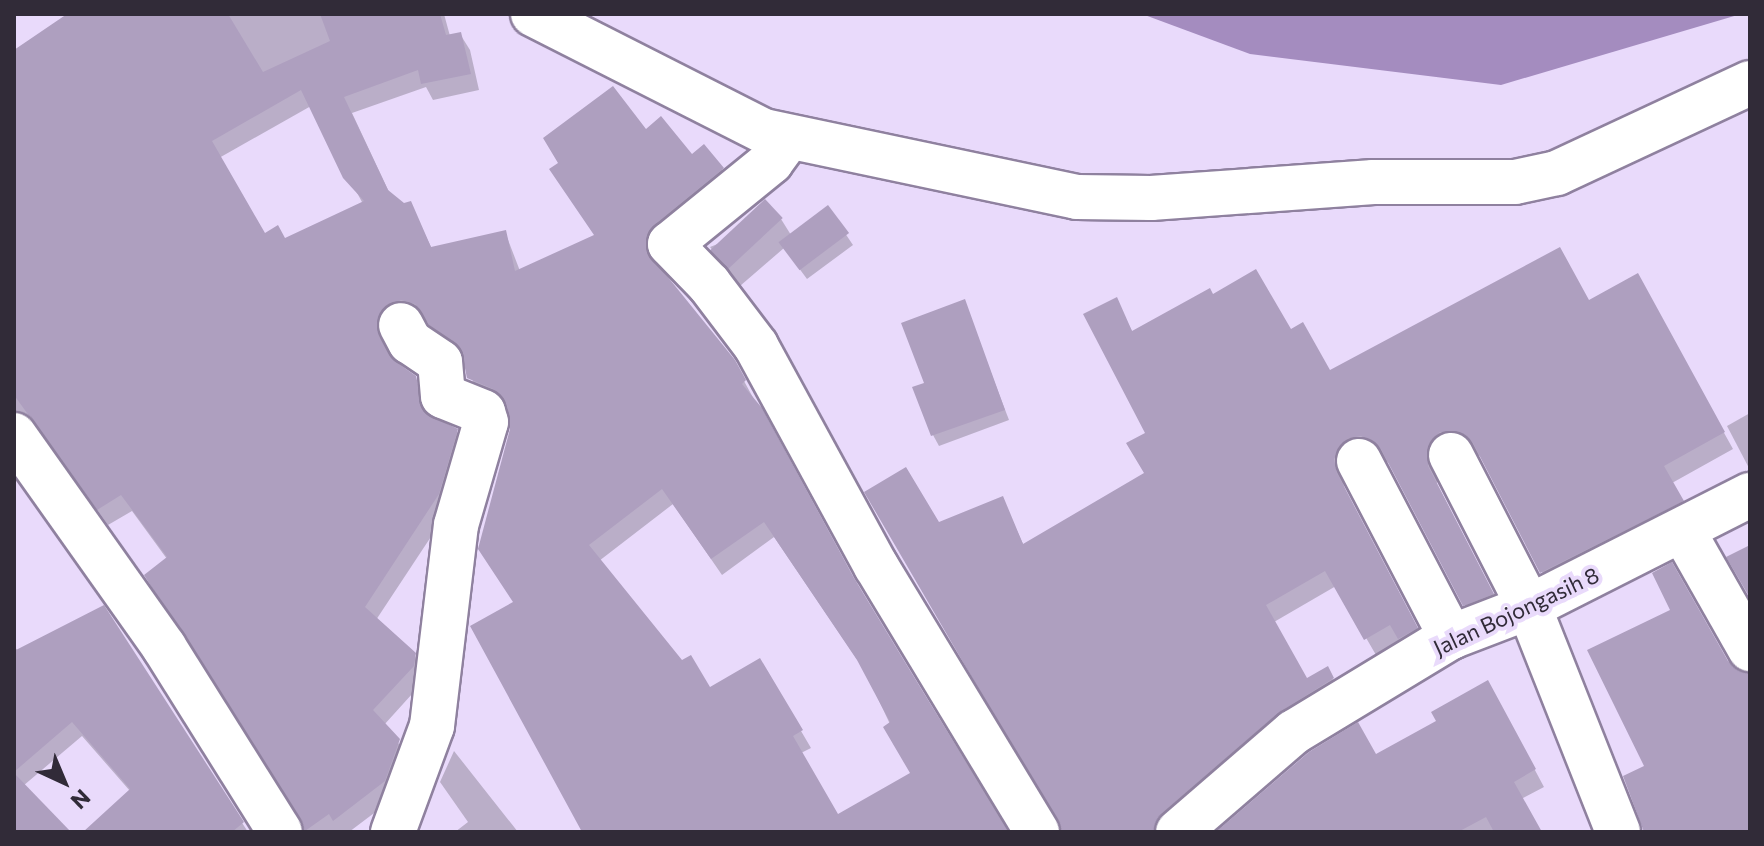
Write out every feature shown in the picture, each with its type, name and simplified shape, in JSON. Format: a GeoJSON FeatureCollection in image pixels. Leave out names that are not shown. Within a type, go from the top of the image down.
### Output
{"type":"FeatureCollection","features":[{"type":"Feature","properties":{"kind":"street"},"geometry":{"type":"LineString","coordinates":[[533,14],[655,80],[764,131],[1077,197],[1151,198],[1373,182],[1515,182],[1557,173],[1750,83]]}},
{"type":"Feature","properties":{"kind":"street"},"geometry":{"type":"LineString","coordinates":[[789,137],[771,162],[670,244],[709,284],[756,346],[817,465],[1037,832]]}},
{"type":"Feature","properties":{"kind":"street"},"geometry":{"type":"LineString","coordinates":[[393,832],[432,726],[456,525],[486,422],[483,412],[443,396],[440,362],[410,342],[401,325]]}},
{"type":"Feature","properties":{"kind":"street"},"geometry":{"type":"LineString","coordinates":[[14,435],[164,647],[280,832]]}},
{"type":"Feature","properties":{"kind":"street"},"geometry":{"type":"LineString","coordinates":[[1451,455],[1529,607],[1618,832]]}},
{"type":"Feature","properties":{"kind":"street"},"geometry":{"type":"LineString","coordinates":[[1359,461],[1451,637]]}},
{"type":"Feature","properties":{"kind":"street","name":"Jalan Bojongasih 8"},"geometry":{"type":"LineString","coordinates":[[1178,832],[1294,732],[1451,637],[1529,607],[1750,495]]}},
{"type":"Feature","properties":{"kind":"street"},"geometry":{"type":"LineString","coordinates":[[1683,531],[1750,649]]}},
{"type":"Feature","properties":{"kind":"shaded area"},"geometry":{"type":"Polygon","coordinates":[[[1142,14],[1741,14],[1501,85],[1250,54],[1142,14]]]}},
{"type":"Feature","properties":{"kind":"building"},"geometry":{"type":"Polygon","coordinates":[[[67,14],[228,14],[263,72],[330,41],[320,14],[440,14],[446,35],[461,32],[471,74],[421,84],[418,70],[344,97],[388,190],[404,203],[411,201],[431,247],[506,230],[515,271],[594,235],[549,169],[558,163],[543,138],[613,86],[646,129],[661,116],[692,154],[704,144],[724,168],[654,225],[646,250],[735,360],[746,380],[742,384],[762,408],[854,578],[1008,832],[582,832],[470,626],[513,602],[478,549],[510,429],[507,405],[493,389],[467,378],[461,349],[429,325],[415,304],[401,300],[380,312],[379,337],[396,362],[416,376],[424,412],[458,429],[439,494],[365,607],[416,653],[414,666],[373,710],[400,739],[385,781],[333,821],[329,814],[305,831],[144,575],[167,557],[121,495],[97,510],[14,395],[14,50],[67,14]],[[301,90],[212,141],[265,233],[278,225],[285,238],[364,201],[343,178],[301,90]],[[662,489],[589,545],[682,660],[691,655],[710,687],[760,658],[803,730],[793,736],[838,814],[910,773],[883,727],[890,722],[857,660],[764,522],[711,559],[662,489]]]}},
{"type":"Feature","properties":{"kind":"building"},"geometry":{"type":"Polygon","coordinates":[[[765,199],[783,218],[728,269],[710,250],[765,199]]]}},
{"type":"Feature","properties":{"kind":"building"},"geometry":{"type":"Polygon","coordinates":[[[828,205],[849,233],[800,270],[778,242],[828,205]]]}},
{"type":"Feature","properties":{"kind":"building"},"geometry":{"type":"Polygon","coordinates":[[[1560,247],[1589,300],[1638,273],[1725,432],[1664,466],[1684,501],[1540,573],[1473,443],[1464,434],[1440,432],[1430,442],[1428,466],[1494,594],[1463,606],[1381,449],[1361,436],[1347,439],[1334,459],[1337,473],[1418,628],[1398,639],[1390,625],[1364,640],[1325,571],[1266,605],[1307,678],[1328,666],[1334,678],[1278,713],[1162,813],[1154,832],[1062,832],[864,492],[906,467],[939,522],[1003,496],[1023,544],[1144,473],[1126,443],[1145,433],[1083,314],[1117,297],[1132,331],[1210,288],[1213,294],[1256,269],[1291,329],[1303,322],[1330,370],[1560,247]]]}},
{"type":"Feature","properties":{"kind":"building"},"geometry":{"type":"Polygon","coordinates":[[[965,299],[1005,410],[931,436],[912,387],[924,383],[901,323],[965,299]]]}},
{"type":"Feature","properties":{"kind":"building"},"geometry":{"type":"Polygon","coordinates":[[[1750,545],[1750,598],[1726,557],[1750,545]]]}},
{"type":"Feature","properties":{"kind":"building"},"geometry":{"type":"Polygon","coordinates":[[[1672,562],[1728,661],[1750,674],[1750,832],[1644,832],[1623,776],[1644,766],[1587,650],[1670,610],[1652,573],[1672,562]]]}},
{"type":"Feature","properties":{"kind":"building"},"geometry":{"type":"Polygon","coordinates":[[[104,605],[244,822],[232,832],[83,832],[130,789],[72,722],[14,772],[14,651],[104,605]]]}},
{"type":"Feature","properties":{"kind":"building"},"geometry":{"type":"Polygon","coordinates":[[[1488,680],[1536,769],[1514,782],[1542,832],[1494,832],[1486,817],[1458,832],[1216,832],[1309,752],[1358,722],[1376,754],[1436,721],[1431,712],[1488,680]]]}},
{"type":"Feature","properties":{"kind":"building"},"geometry":{"type":"Polygon","coordinates":[[[14,773],[71,832],[14,832],[14,773]]]}}]}
